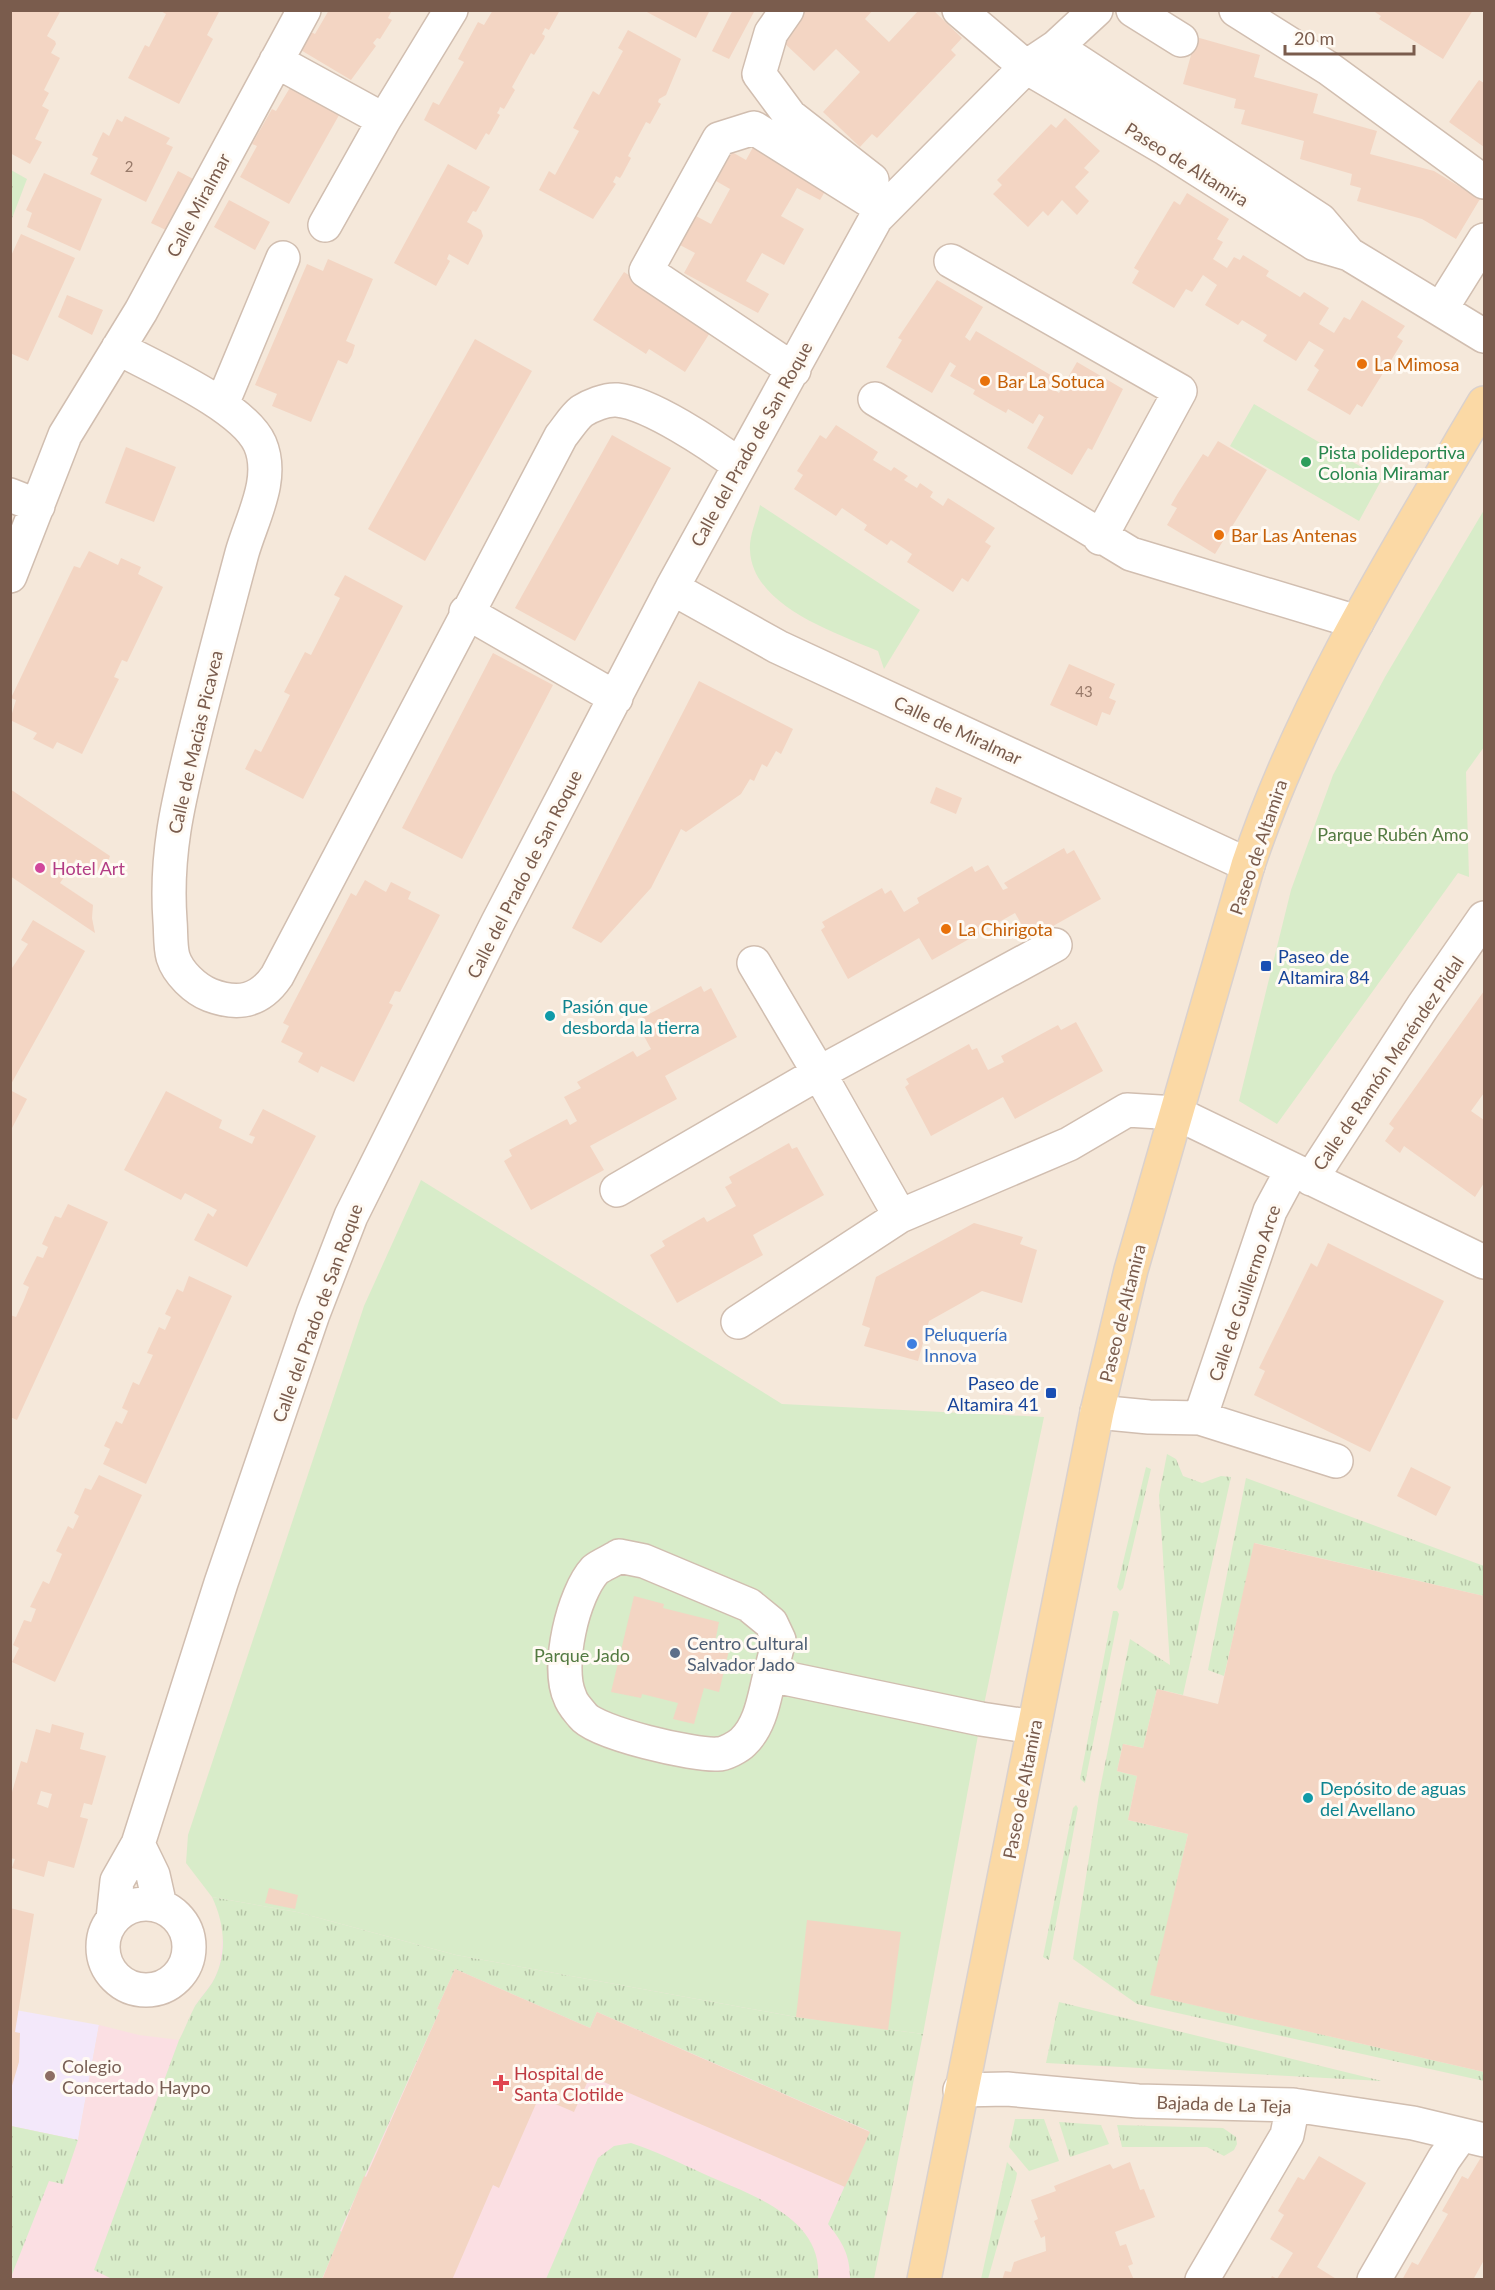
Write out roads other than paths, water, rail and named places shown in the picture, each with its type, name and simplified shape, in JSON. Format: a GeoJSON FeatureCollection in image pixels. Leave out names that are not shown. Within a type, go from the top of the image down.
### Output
{"type":"FeatureCollection","features":[{"type":"Feature","properties":{"kind":"main road","name":"Paseo de Altamira"},"geometry":{"type":"LineString","coordinates":[[924,2280],[960,2090],[1097,1412],[1131,1270],[1248,865],[1265,814],[1300,732],[1357,622],[1485,403]]}},
{"type":"Feature","properties":{"kind":"street","name":"Calle Miralmar"},"geometry":{"type":"LineString","coordinates":[[118,348],[141,311],[304,10]]}},
{"type":"Feature","properties":{"kind":"street"},"geometry":{"type":"LineString","coordinates":[[325,225],[384,120],[451,10]]}},
{"type":"Feature","properties":{"kind":"street"},"geometry":{"type":"LineString","coordinates":[[787,10],[771,33],[759,74],[790,116],[889,203]]}},
{"type":"Feature","properties":{"kind":"street","name":"Paseo de Altamira"},"geometry":{"type":"LineString","coordinates":[[959,10],[1026,67],[1166,149],[1315,244],[1350,254],[1485,336]]}},
{"type":"Feature","properties":{"kind":"street","name":"Calle del Prado de San Roque"},"geometry":{"type":"LineString","coordinates":[[113,1919],[117,1881],[138,1844],[221,1583],[313,1314],[351,1216],[498,922],[672,588],[739,465],[889,203],[1026,67],[1056,47],[1096,10]]}},
{"type":"Feature","properties":{"kind":"street"},"geometry":{"type":"LineString","coordinates":[[1133,10],[1181,40]]}},
{"type":"Feature","properties":{"kind":"street"},"geometry":{"type":"LineString","coordinates":[[1236,10],[1328,68],[1485,182]]}},
{"type":"Feature","properties":{"kind":"street","name":"Paseo de Altamira"},"geometry":{"type":"LineString","coordinates":[[1056,47],[1320,220],[1350,254]]}},
{"type":"Feature","properties":{"kind":"street"},"geometry":{"type":"LineString","coordinates":[[276,61],[384,120]]}},
{"type":"Feature","properties":{"kind":"street"},"geometry":{"type":"LineString","coordinates":[[794,370],[646,271],[719,139],[754,128],[889,203]]}},
{"type":"Feature","properties":{"kind":"street"},"geometry":{"type":"LineString","coordinates":[[1441,309],[1485,240]]}},
{"type":"Feature","properties":{"kind":"street"},"geometry":{"type":"LineString","coordinates":[[222,404],[283,258]]}},
{"type":"Feature","properties":{"kind":"street"},"geometry":{"type":"LineString","coordinates":[[951,261],[1180,391],[1100,538]]}},
{"type":"Feature","properties":{"kind":"street"},"geometry":{"type":"LineString","coordinates":[[10,576],[24,500],[118,348]]}},
{"type":"Feature","properties":{"kind":"street","name":"Calle de Macias Picavea"},"geometry":{"type":"LineString","coordinates":[[118,348],[222,404],[241,421],[259,443],[267,474],[242,554],[172,829],[167,885],[173,958],[187,979],[212,996],[234,1000],[254,999],[267,991],[561,436],[580,412],[598,404],[617,400],[647,411],[697,435],[739,465]]}},
{"type":"Feature","properties":{"kind":"street"},"geometry":{"type":"LineString","coordinates":[[875,399],[1100,538],[1131,554],[1357,622]]}},
{"type":"Feature","properties":{"kind":"street","name":"Calle de Miralmar"},"geometry":{"type":"LineString","coordinates":[[672,588],[778,647],[1248,865]]}},
{"type":"Feature","properties":{"kind":"street"},"geometry":{"type":"LineString","coordinates":[[466,612],[616,698]]}},
{"type":"Feature","properties":{"kind":"street","name":"Calle de Ramón Menéndez Pidal"},"geometry":{"type":"LineString","coordinates":[[1302,1174],[1485,918]]}},
{"type":"Feature","properties":{"kind":"street"},"geometry":{"type":"LineString","coordinates":[[617,1190],[819,1073],[1054,945]]}},
{"type":"Feature","properties":{"kind":"street"},"geometry":{"type":"LineString","coordinates":[[754,963],[900,1216]]}},
{"type":"Feature","properties":{"kind":"street"},"geometry":{"type":"LineString","coordinates":[[738,1322],[900,1216],[1069,1144],[1127,1110],[1176,1113],[1485,1262]]}},
{"type":"Feature","properties":{"kind":"street","name":"Calle de Guillermo Arce"},"geometry":{"type":"LineString","coordinates":[[1200,1418],[1270,1211],[1302,1174]]}},
{"type":"Feature","properties":{"kind":"street"},"geometry":{"type":"LineString","coordinates":[[1097,1412],[1149,1417],[1200,1418],[1336,1461]]}},
{"type":"Feature","properties":{"kind":"street"},"geometry":{"type":"LineString","coordinates":[[619,1556],[644,1561],[749,1605],[771,1623],[779,1640],[770,1675],[759,1719],[742,1742],[721,1755],[685,1752],[635,1738],[585,1719],[569,1697],[566,1647],[573,1616],[596,1570],[619,1556]]}},
{"type":"Feature","properties":{"kind":"street"},"geometry":{"type":"LineString","coordinates":[[770,1675],[981,1719],[1034,1727]]}},
{"type":"Feature","properties":{"kind":"street"},"geometry":{"type":"LineString","coordinates":[[138,1844],[153,1875],[160,1906]]}},
{"type":"Feature","properties":{"kind":"street"},"geometry":{"type":"LineString","coordinates":[[135,1905],[160,1906],[173,1913],[182,1923],[188,1936],[190,1950],[186,1965],[178,1977],[167,1986],[153,1991],[138,1990],[124,1985],[112,1975],[105,1962],[102,1947],[105,1932],[113,1919],[135,1905]]}},
{"type":"Feature","properties":{"kind":"street","name":"Bajada de La Teja"},"geometry":{"type":"LineString","coordinates":[[960,2090],[1007,2089],[1138,2101],[1293,2105],[1413,2123],[1473,2137]]}},
{"type":"Feature","properties":{"kind":"street"},"geometry":{"type":"LineString","coordinates":[[1202,2280],[1287,2135],[1293,2105]]}},
{"type":"Feature","properties":{"kind":"street"},"geometry":{"type":"LineString","coordinates":[[1374,2280],[1444,2159],[1473,2137]]}},
{"type":"Feature","properties":{"kind":"place","name":"La Mimosa"},"geometry":{"type":"Point","coordinates":[1362,364]}},
{"type":"Feature","properties":{"kind":"place","name":"Bar La Sotuca"},"geometry":{"type":"Point","coordinates":[985,381]}},
{"type":"Feature","properties":{"kind":"place","name":"Pista polideportiva Colonia Miramar"},"geometry":{"type":"Point","coordinates":[1306,462]}},
{"type":"Feature","properties":{"kind":"place","name":"Bar Las Antenas"},"geometry":{"type":"Point","coordinates":[1219,535]}},
{"type":"Feature","properties":{"kind":"place","name":"Hotel Art"},"geometry":{"type":"Point","coordinates":[40,868]}},
{"type":"Feature","properties":{"kind":"place","name":"La Chirigota"},"geometry":{"type":"Point","coordinates":[946,929]}},
{"type":"Feature","properties":{"kind":"place","name":"Paseo de Altamira 84"},"geometry":{"type":"Point","coordinates":[1266,966]}},
{"type":"Feature","properties":{"kind":"place","name":"Pasión que desborda la tierra"},"geometry":{"type":"Point","coordinates":[550,1016]}},
{"type":"Feature","properties":{"kind":"place","name":"Peluquería Innova"},"geometry":{"type":"Point","coordinates":[912,1344]}},
{"type":"Feature","properties":{"kind":"place","name":"Paseo de Altamira 41"},"geometry":{"type":"Point","coordinates":[1051,1393]}},
{"type":"Feature","properties":{"kind":"place","name":"Centro Cultural Salvador Jado"},"geometry":{"type":"Point","coordinates":[675,1653]}},
{"type":"Feature","properties":{"kind":"place","name":"Depósito de aguas del Avellano"},"geometry":{"type":"Point","coordinates":[1308,1798]}},
{"type":"Feature","properties":{"kind":"place","name":"Colegio Concertado Haypo"},"geometry":{"type":"Point","coordinates":[50,2076]}},
{"type":"Feature","properties":{"kind":"place","name":"Hospital de Santa Clotilde"},"geometry":{"type":"Point","coordinates":[501,2083]}},
{"type":"Feature","properties":{"kind":"park label","name":"Parque Rubén Amo"},"geometry":{"type":"Point","coordinates":[1393,834]}},
{"type":"Feature","properties":{"kind":"park label","name":"Parque Jado"},"geometry":{"type":"Point","coordinates":[582,1655]}}]}
